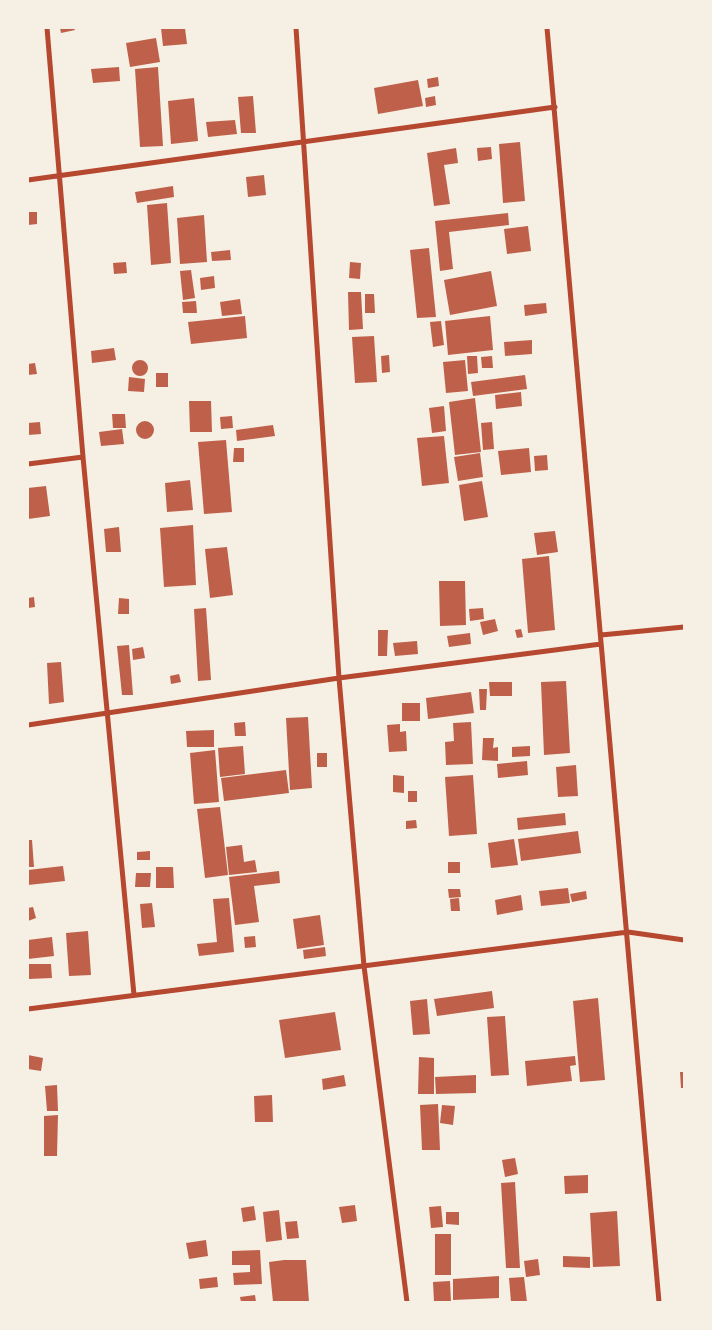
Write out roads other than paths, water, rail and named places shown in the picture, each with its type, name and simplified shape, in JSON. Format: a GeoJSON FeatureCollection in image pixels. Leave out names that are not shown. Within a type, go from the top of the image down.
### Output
{"type":"FeatureCollection","features":[{"type":"Feature","properties":{"kind":"street"},"geometry":{"type":"LineString","coordinates":[[47,28],[83,457],[109,714],[134,995]]}},
{"type":"Feature","properties":{"kind":"street"},"geometry":{"type":"LineString","coordinates":[[296,28],[339,678],[364,966],[406,1302]]}},
{"type":"Feature","properties":{"kind":"street"},"geometry":{"type":"LineString","coordinates":[[548,28],[659,1302]]}},
{"type":"Feature","properties":{"kind":"street"},"geometry":{"type":"LineString","coordinates":[[28,180],[555,107]]}},
{"type":"Feature","properties":{"kind":"street"},"geometry":{"type":"LineString","coordinates":[[28,464],[83,457]]}},
{"type":"Feature","properties":{"kind":"street"},"geometry":{"type":"LineString","coordinates":[[601,635],[684,627]]}},
{"type":"Feature","properties":{"kind":"street"},"geometry":{"type":"LineString","coordinates":[[28,725],[339,678],[601,644]]}},
{"type":"Feature","properties":{"kind":"street"},"geometry":{"type":"LineString","coordinates":[[28,1009],[628,932],[684,940]]}}]}
